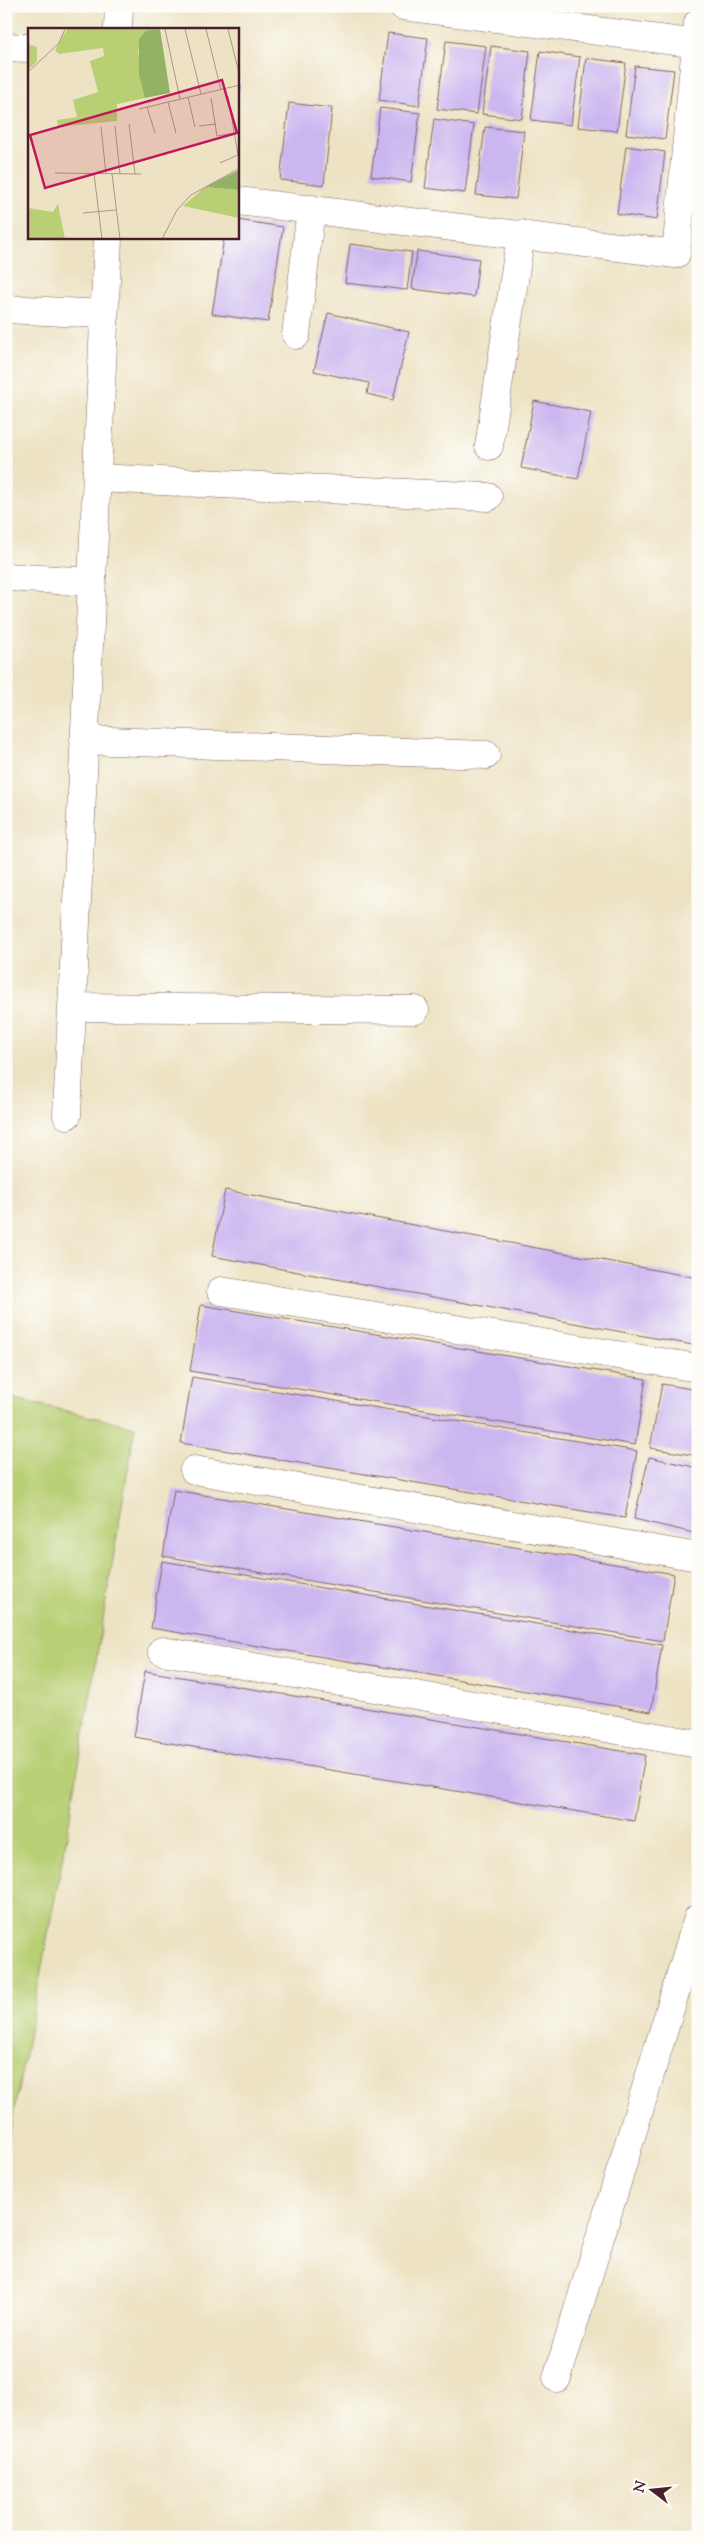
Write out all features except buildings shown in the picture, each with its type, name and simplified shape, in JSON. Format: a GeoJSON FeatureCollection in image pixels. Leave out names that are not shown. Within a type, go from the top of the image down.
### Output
{"type":"FeatureCollection","features":[{"type":"Feature","properties":{"kind":"street"},"geometry":{"type":"LineString","coordinates":[[118,28],[119,6]]}},
{"type":"Feature","properties":{"kind":"street"},"geometry":{"type":"LineString","coordinates":[[239,201],[676,254],[697,37],[403,6]]}},
{"type":"Feature","properties":{"kind":"street"},"geometry":{"type":"LineString","coordinates":[[6,47],[28,48]]}},
{"type":"Feature","properties":{"kind":"street"},"geometry":{"type":"LineString","coordinates":[[296,335],[311,209]]}},
{"type":"Feature","properties":{"kind":"street"},"geometry":{"type":"LineString","coordinates":[[489,446],[521,234]]}},
{"type":"Feature","properties":{"kind":"street"},"geometry":{"type":"LineString","coordinates":[[67,1115],[108,239]]}},
{"type":"Feature","properties":{"kind":"street"},"geometry":{"type":"LineString","coordinates":[[6,309],[104,314]]}},
{"type":"Feature","properties":{"kind":"street"},"geometry":{"type":"LineString","coordinates":[[97,478],[488,497]]}},
{"type":"Feature","properties":{"kind":"street"},"geometry":{"type":"LineString","coordinates":[[6,577],[92,582]]}},
{"type":"Feature","properties":{"kind":"street"},"geometry":{"type":"LineString","coordinates":[[84,740],[486,754]]}},
{"type":"Feature","properties":{"kind":"street"},"geometry":{"type":"LineString","coordinates":[[72,1007],[415,1010]]}},
{"type":"Feature","properties":{"kind":"street"},"geometry":{"type":"LineString","coordinates":[[222,1291],[698,1368]]}},
{"type":"Feature","properties":{"kind":"street"},"geometry":{"type":"LineString","coordinates":[[194,1470],[698,1557]]}},
{"type":"Feature","properties":{"kind":"street"},"geometry":{"type":"LineString","coordinates":[[162,1651],[698,1744]]}},
{"type":"Feature","properties":{"kind":"street"},"geometry":{"type":"LineString","coordinates":[[558,2378],[698,1918]]}},
{"type":"Feature","properties":{"kind":"green space"},"geometry":{"type":"Polygon","coordinates":[[[6,1397],[135,1427],[67,1835],[6,2153],[6,1397]]]}}]}
